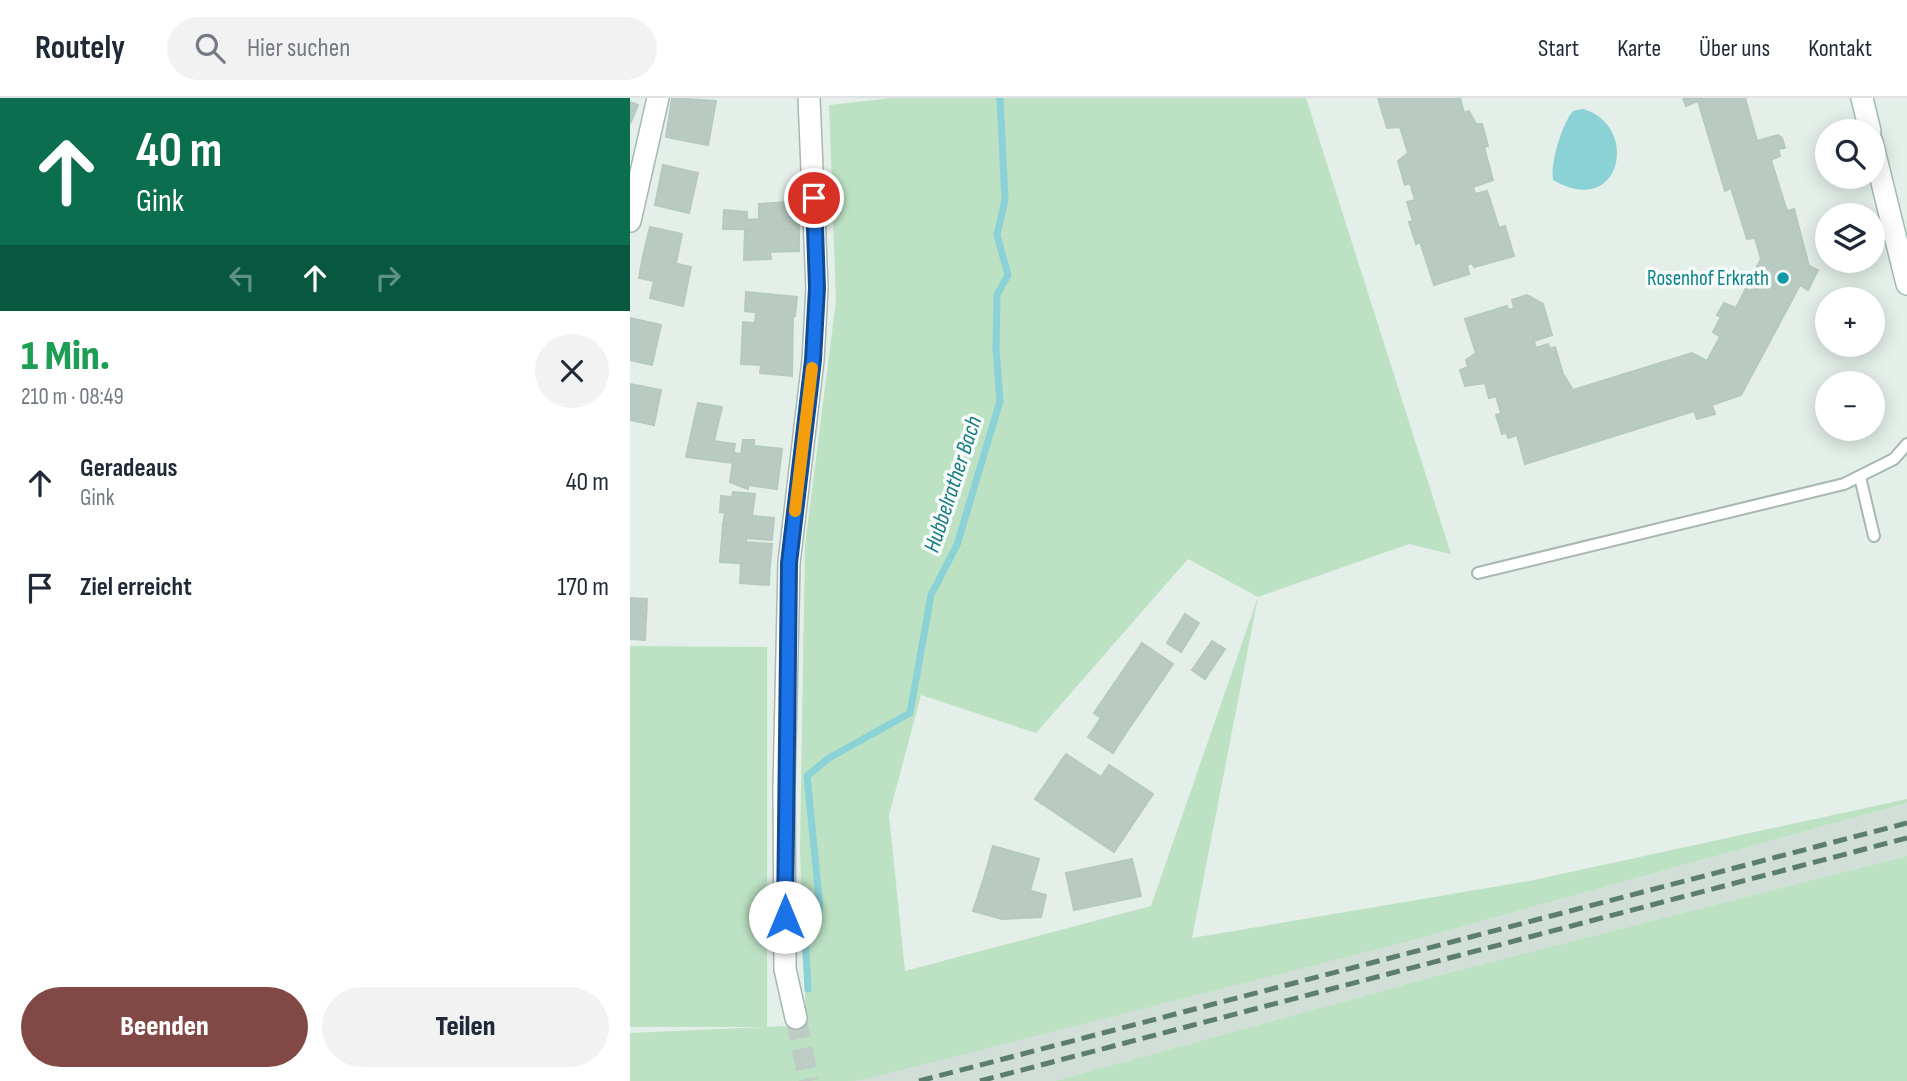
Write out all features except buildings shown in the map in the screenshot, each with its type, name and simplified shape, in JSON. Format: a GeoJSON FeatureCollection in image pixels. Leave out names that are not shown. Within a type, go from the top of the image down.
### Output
{"type":"FeatureCollection","features":[{"type":"Feature","properties":{"kind":"street"},"geometry":{"type":"LineString","coordinates":[[630,222],[658,98]]}},
{"type":"Feature","properties":{"kind":"street"},"geometry":{"type":"LineString","coordinates":[[796,1018],[785,969],[784,788],[789,563],[813,360],[817,288],[809,98]]}},
{"type":"Feature","properties":{"kind":"street"},"geometry":{"type":"LineString","coordinates":[[1861,98],[1867,119]]}},
{"type":"Feature","properties":{"kind":"street"},"geometry":{"type":"LineString","coordinates":[[1885,180],[1899,220],[1907,284]]}},
{"type":"Feature","properties":{"kind":"lane"},"geometry":{"type":"LineString","coordinates":[[1478,573],[1844,484],[1894,459],[1907,444]]}},
{"type":"Feature","properties":{"kind":"lane"},"geometry":{"type":"LineString","coordinates":[[1860,477],[1874,536]]}},
{"type":"Feature","properties":{"kind":"shaded area"},"geometry":{"type":"Polygon","coordinates":[[[1907,803],[1907,856],[1451,972],[1054,1081],[855,1081],[1410,941],[1907,803]]]}},
{"type":"Feature","properties":{"kind":"green space"},"geometry":{"type":"Polygon","coordinates":[[[891,98],[1306,98],[1451,554],[1409,544],[1258,597],[1192,938],[1529,881],[1907,799],[1907,803],[1410,941],[874,1077],[855,1081],[630,1081],[630,1033],[766,1027],[630,1027],[630,646],[767,647],[767,1027],[806,1025],[800,849],[805,545],[836,301],[829,105],[891,98]],[[1188,559],[1036,733],[921,695],[889,815],[905,971],[1151,906],[1258,597],[1188,559]]]}},
{"type":"Feature","properties":{"kind":"green space"},"geometry":{"type":"Polygon","coordinates":[[[1907,856],[1907,1081],[1054,1081],[1451,972],[1907,856]]]}},
{"type":"Feature","properties":{"kind":"water"},"geometry":{"type":"Polygon","coordinates":[[[1583,109],[1601,118],[1612,132],[1617,149],[1615,165],[1608,179],[1595,188],[1576,189],[1553,180],[1553,173],[1555,154],[1565,125],[1573,111],[1583,109]]]}},
{"type":"Feature","properties":{"kind":"waterway","name":"Hubbelrather Bach"},"geometry":{"type":"LineString","coordinates":[[808,989],[805,937],[820,908],[807,776],[829,758],[910,713],[931,595],[957,545],[1000,401],[996,349],[997,295],[1008,275],[997,235],[1005,200],[1000,98]]}},
{"type":"Feature","properties":{"kind":"tunnel"},"geometry":{"type":"LineString","coordinates":[[796,1018],[809,1081]]}},
{"type":"Feature","properties":{"kind":"railway"},"geometry":{"type":"LineString","coordinates":[[919,1081],[1907,823]]}},
{"type":"Feature","properties":{"kind":"railway"},"geometry":{"type":"LineString","coordinates":[[980,1081],[1907,838]]}},
{"type":"Feature","properties":{"kind":"slow traffic"},"geometry":{"type":"LineString","coordinates":[[795,511],[812,368]]}},
{"type":"Feature","properties":{"kind":"place","name":"Rosenhof Erkrath"},"geometry":{"type":"Point","coordinates":[1783,278]}},
{"type":"Feature","properties":{"kind":"route"},"geometry":{"type":"LineString","coordinates":[[785,917],[784,788],[789,563],[813,360],[817,288],[814,198]]}}]}
